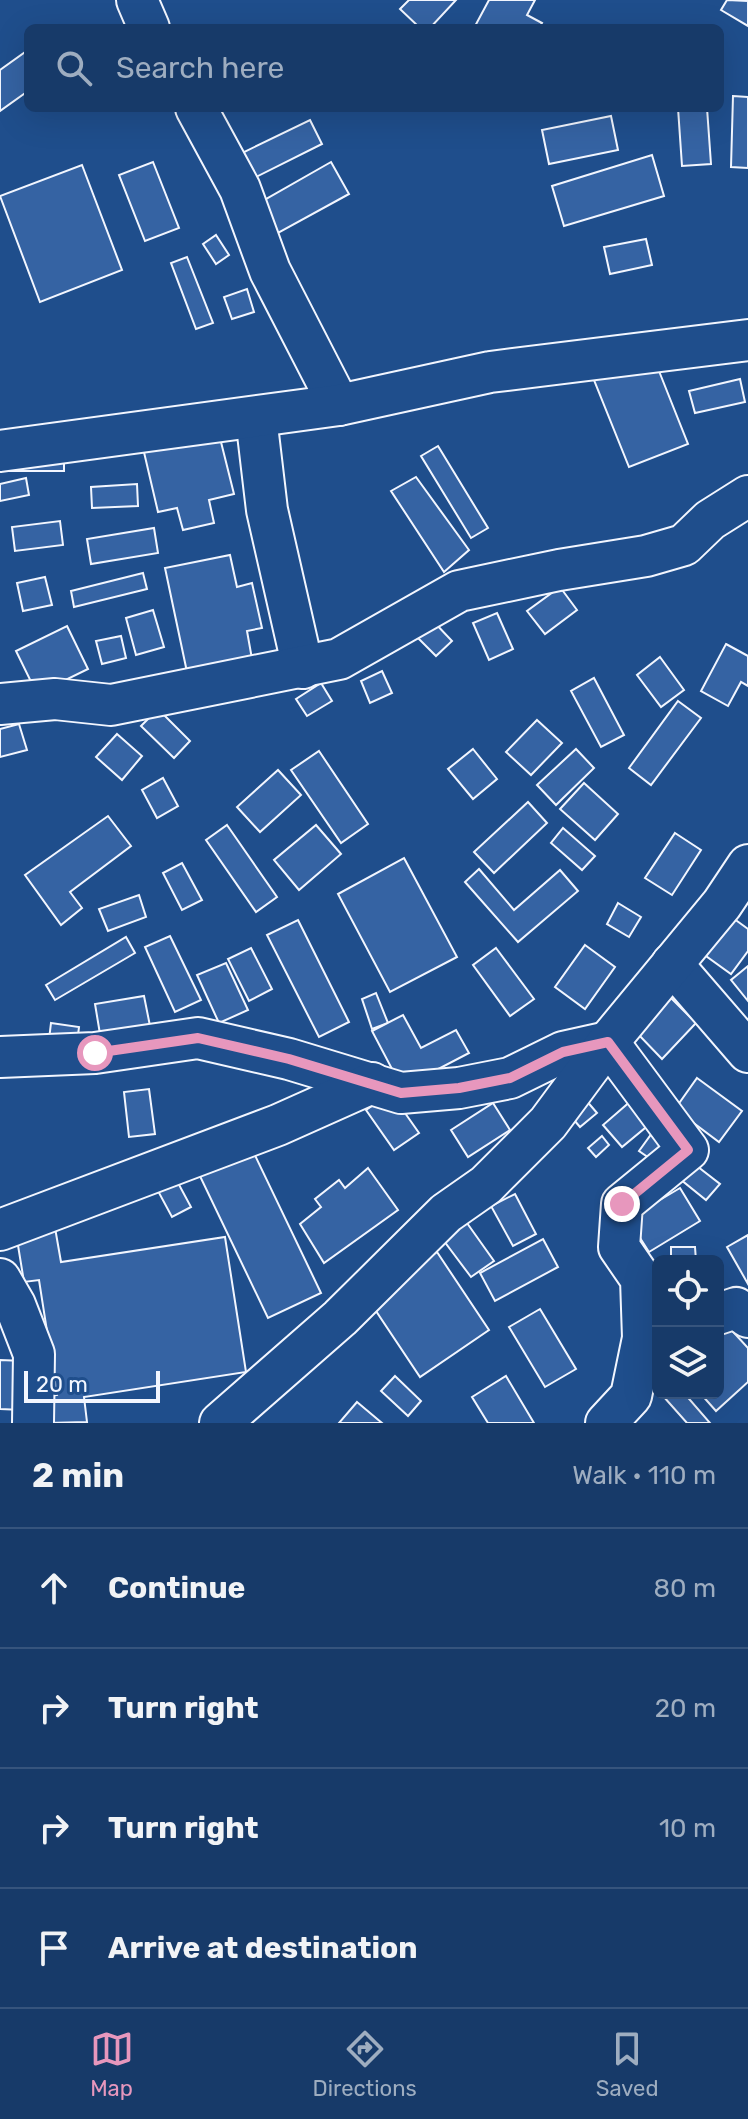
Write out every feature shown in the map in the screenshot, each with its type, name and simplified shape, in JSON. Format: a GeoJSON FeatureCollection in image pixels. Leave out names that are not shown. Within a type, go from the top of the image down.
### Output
{"type":"FeatureCollection","features":[{"type":"Feature","properties":{"kind":"street"},"geometry":{"type":"LineString","coordinates":[[137,0],[147,24]]}},
{"type":"Feature","properties":{"kind":"street"},"geometry":{"type":"LineString","coordinates":[[198,112],[240,189],[270,271],[339,405]]}},
{"type":"Feature","properties":{"kind":"street"},"geometry":{"type":"LineString","coordinates":[[0,451],[339,405],[490,372],[748,340]]}},
{"type":"Feature","properties":{"kind":"street"},"geometry":{"type":"LineString","coordinates":[[256,417],[267,510],[303,668]]}},
{"type":"Feature","properties":{"kind":"street"},"geometry":{"type":"LineString","coordinates":[[0,704],[55,699],[111,705],[339,659],[459,591],[528,575],[646,556],[684,545],[710,520],[748,496]]}},
{"type":"Feature","properties":{"kind":"street"},"geometry":{"type":"LineString","coordinates":[[225,1421],[340,1318],[446,1213],[486,1185],[548,1123],[608,1042],[722,904],[748,865]]}},
{"type":"Feature","properties":{"kind":"street"},"geometry":{"type":"LineString","coordinates":[[672,964],[748,1052]]}},
{"type":"Feature","properties":{"kind":"street"},"geometry":{"type":"LineString","coordinates":[[0,1057],[95,1053],[198,1038],[289,1059],[401,1093],[459,1088],[510,1078],[563,1052],[608,1042]]}},
{"type":"Feature","properties":{"kind":"street"},"geometry":{"type":"LineString","coordinates":[[606,1423],[631,1396],[648,1358],[643,1338],[641,1279],[619,1247],[622,1204],[688,1150],[608,1042]]}},
{"type":"Feature","properties":{"kind":"street"},"geometry":{"type":"LineString","coordinates":[[0,1230],[278,1125],[372,1083]]}},
{"type":"Feature","properties":{"kind":"street"},"geometry":{"type":"LineString","coordinates":[[0,1279],[15,1305],[34,1354],[33,1423]]}},
{"type":"Feature","properties":{"kind":"street"},"geometry":{"type":"LineString","coordinates":[[724,1312],[736,1308],[748,1317]]}},
{"type":"Feature","properties":{"kind":"building"},"geometry":{"type":"Polygon","coordinates":[[[409,0],[456,0],[434,24],[416,24],[400,9],[409,0]]]}},
{"type":"Feature","properties":{"kind":"building"},"geometry":{"type":"Polygon","coordinates":[[[489,0],[535,0],[527,15],[542,23],[541,24],[476,24],[489,0]]]}},
{"type":"Feature","properties":{"kind":"building"},"geometry":{"type":"Polygon","coordinates":[[[727,0],[748,1],[748,26],[721,10],[727,0]]]}},
{"type":"Feature","properties":{"kind":"building"},"geometry":{"type":"Polygon","coordinates":[[[24,53],[24,94],[0,111],[0,70],[24,53]]]}},
{"type":"Feature","properties":{"kind":"building"},"geometry":{"type":"Polygon","coordinates":[[[733,96],[748,97],[748,168],[731,167],[733,96]]]}},
{"type":"Feature","properties":{"kind":"building"},"geometry":{"type":"Polygon","coordinates":[[[678,112],[707,112],[711,164],[682,166],[678,112]]]}},
{"type":"Feature","properties":{"kind":"building"},"geometry":{"type":"Polygon","coordinates":[[[611,116],[618,150],[549,164],[542,130],[611,116]]]}},
{"type":"Feature","properties":{"kind":"building"},"geometry":{"type":"Polygon","coordinates":[[[310,120],[322,144],[250,180],[238,155],[310,120]]]}},
{"type":"Feature","properties":{"kind":"building"},"geometry":{"type":"Polygon","coordinates":[[[652,155],[664,196],[564,226],[552,186],[652,155]]]}},
{"type":"Feature","properties":{"kind":"building"},"geometry":{"type":"Polygon","coordinates":[[[153,162],[179,228],[145,241],[119,175],[153,162]]]}},
{"type":"Feature","properties":{"kind":"building"},"geometry":{"type":"Polygon","coordinates":[[[331,162],[349,194],[278,233],[261,202],[331,162]]]}},
{"type":"Feature","properties":{"kind":"building"},"geometry":{"type":"Polygon","coordinates":[[[82,165],[122,270],[40,302],[0,196],[82,165]]]}},
{"type":"Feature","properties":{"kind":"building"},"geometry":{"type":"Polygon","coordinates":[[[216,235],[229,255],[216,264],[203,244],[216,235]]]}},
{"type":"Feature","properties":{"kind":"building"},"geometry":{"type":"Polygon","coordinates":[[[646,239],[652,265],[610,274],[604,247],[646,239]]]}},
{"type":"Feature","properties":{"kind":"building"},"geometry":{"type":"Polygon","coordinates":[[[187,257],[213,323],[196,329],[171,263],[187,257]]]}},
{"type":"Feature","properties":{"kind":"building"},"geometry":{"type":"Polygon","coordinates":[[[247,289],[254,312],[232,319],[224,297],[247,289]]]}},
{"type":"Feature","properties":{"kind":"building"},"geometry":{"type":"Polygon","coordinates":[[[653,356],[688,444],[629,467],[594,380],[653,356]]]}},
{"type":"Feature","properties":{"kind":"building"},"geometry":{"type":"Polygon","coordinates":[[[740,379],[745,402],[695,413],[689,391],[740,379]]]}},
{"type":"Feature","properties":{"kind":"building"},"geometry":{"type":"Polygon","coordinates":[[[218,430],[234,494],[209,500],[214,523],[183,530],[177,508],[158,512],[143,448],[218,430]]]}},
{"type":"Feature","properties":{"kind":"building"},"geometry":{"type":"Polygon","coordinates":[[[438,446],[488,528],[471,538],[421,456],[438,446]]]}},
{"type":"Feature","properties":{"kind":"building"},"geometry":{"type":"Polygon","coordinates":[[[64,458],[64,471],[0,471],[0,459],[64,458]]]}},
{"type":"Feature","properties":{"kind":"building"},"geometry":{"type":"Polygon","coordinates":[[[416,477],[469,550],[444,572],[391,491],[416,477]]]}},
{"type":"Feature","properties":{"kind":"building"},"geometry":{"type":"Polygon","coordinates":[[[26,478],[29,495],[0,501],[0,484],[26,478]]]}},
{"type":"Feature","properties":{"kind":"building"},"geometry":{"type":"Polygon","coordinates":[[[137,484],[138,506],[92,508],[91,487],[137,484]]]}},
{"type":"Feature","properties":{"kind":"building"},"geometry":{"type":"Polygon","coordinates":[[[60,521],[63,545],[15,551],[12,527],[60,521]]]}},
{"type":"Feature","properties":{"kind":"building"},"geometry":{"type":"Polygon","coordinates":[[[154,528],[158,553],[91,564],[87,539],[154,528]]]}},
{"type":"Feature","properties":{"kind":"building"},"geometry":{"type":"Polygon","coordinates":[[[230,555],[237,587],[252,583],[262,628],[247,631],[252,659],[187,672],[165,568],[230,555]]]}},
{"type":"Feature","properties":{"kind":"building"},"geometry":{"type":"Polygon","coordinates":[[[143,573],[147,589],[74,607],[71,591],[143,573]]]}},
{"type":"Feature","properties":{"kind":"building"},"geometry":{"type":"Polygon","coordinates":[[[45,577],[52,605],[23,611],[17,583],[45,577]]]}},
{"type":"Feature","properties":{"kind":"building"},"geometry":{"type":"Polygon","coordinates":[[[560,587],[577,610],[545,634],[527,611],[560,587]]]}},
{"type":"Feature","properties":{"kind":"building"},"geometry":{"type":"Polygon","coordinates":[[[153,610],[164,647],[136,655],[126,618],[153,610]]]}},
{"type":"Feature","properties":{"kind":"building"},"geometry":{"type":"Polygon","coordinates":[[[497,613],[513,649],[489,660],[473,623],[497,613]]]}},
{"type":"Feature","properties":{"kind":"building"},"geometry":{"type":"Polygon","coordinates":[[[433,621],[452,641],[436,656],[417,637],[433,621]]]}},
{"type":"Feature","properties":{"kind":"building"},"geometry":{"type":"Polygon","coordinates":[[[67,626],[88,669],[37,694],[16,651],[67,626]]]}},
{"type":"Feature","properties":{"kind":"building"},"geometry":{"type":"Polygon","coordinates":[[[121,636],[126,658],[102,664],[96,641],[121,636]]]}},
{"type":"Feature","properties":{"kind":"building"},"geometry":{"type":"Polygon","coordinates":[[[726,644],[748,656],[748,686],[741,682],[728,706],[701,691],[726,644]]]}},
{"type":"Feature","properties":{"kind":"building"},"geometry":{"type":"Polygon","coordinates":[[[660,657],[684,690],[661,707],[637,675],[660,657]]]}},
{"type":"Feature","properties":{"kind":"building"},"geometry":{"type":"Polygon","coordinates":[[[382,671],[392,693],[370,703],[361,681],[382,671]]]}},
{"type":"Feature","properties":{"kind":"building"},"geometry":{"type":"Polygon","coordinates":[[[594,678],[624,735],[601,747],[571,691],[594,678]]]}},
{"type":"Feature","properties":{"kind":"building"},"geometry":{"type":"Polygon","coordinates":[[[321,683],[332,701],[307,716],[296,699],[321,683]]]}},
{"type":"Feature","properties":{"kind":"building"},"geometry":{"type":"Polygon","coordinates":[[[678,701],[701,718],[651,785],[629,768],[678,701]]]}},
{"type":"Feature","properties":{"kind":"building"},"geometry":{"type":"Polygon","coordinates":[[[158,709],[190,741],[174,758],[141,726],[158,709]]]}},
{"type":"Feature","properties":{"kind":"building"},"geometry":{"type":"Polygon","coordinates":[[[537,720],[562,743],[531,775],[506,752],[537,720]]]}},
{"type":"Feature","properties":{"kind":"building"},"geometry":{"type":"Polygon","coordinates":[[[19,724],[27,750],[0,757],[0,729],[19,724]]]}},
{"type":"Feature","properties":{"kind":"building"},"geometry":{"type":"Polygon","coordinates":[[[117,734],[142,756],[122,780],[96,757],[117,734]]]}},
{"type":"Feature","properties":{"kind":"building"},"geometry":{"type":"Polygon","coordinates":[[[473,749],[497,779],[473,799],[448,769],[473,749]]]}},
{"type":"Feature","properties":{"kind":"building"},"geometry":{"type":"Polygon","coordinates":[[[576,749],[594,768],[556,805],[537,785],[576,749]]]}},
{"type":"Feature","properties":{"kind":"building"},"geometry":{"type":"Polygon","coordinates":[[[319,751],[368,824],[341,843],[291,770],[319,751]]]}},
{"type":"Feature","properties":{"kind":"building"},"geometry":{"type":"Polygon","coordinates":[[[278,770],[301,795],[260,832],[237,807],[278,770]]]}},
{"type":"Feature","properties":{"kind":"building"},"geometry":{"type":"Polygon","coordinates":[[[163,778],[178,806],[157,818],[142,790],[163,778]]]}},
{"type":"Feature","properties":{"kind":"building"},"geometry":{"type":"Polygon","coordinates":[[[584,783],[618,814],[595,840],[560,809],[584,783]]]}},
{"type":"Feature","properties":{"kind":"building"},"geometry":{"type":"Polygon","coordinates":[[[528,802],[547,823],[494,873],[474,852],[528,802]]]}},
{"type":"Feature","properties":{"kind":"building"},"geometry":{"type":"Polygon","coordinates":[[[108,816],[131,846],[70,892],[82,908],[61,925],[25,875],[108,816]]]}},
{"type":"Feature","properties":{"kind":"building"},"geometry":{"type":"Polygon","coordinates":[[[227,825],[277,897],[256,912],[206,840],[227,825]]]}},
{"type":"Feature","properties":{"kind":"building"},"geometry":{"type":"Polygon","coordinates":[[[316,825],[341,854],[299,890],[274,860],[316,825]]]}},
{"type":"Feature","properties":{"kind":"building"},"geometry":{"type":"Polygon","coordinates":[[[563,828],[595,856],[582,870],[551,843],[563,828]]]}},
{"type":"Feature","properties":{"kind":"building"},"geometry":{"type":"Polygon","coordinates":[[[675,833],[701,850],[672,895],[645,878],[675,833]]]}},
{"type":"Feature","properties":{"kind":"building"},"geometry":{"type":"Polygon","coordinates":[[[404,858],[457,957],[390,992],[338,894],[404,858]]]}},
{"type":"Feature","properties":{"kind":"building"},"geometry":{"type":"Polygon","coordinates":[[[182,863],[202,900],[182,910],[163,873],[182,863]]]}},
{"type":"Feature","properties":{"kind":"building"},"geometry":{"type":"Polygon","coordinates":[[[479,869],[514,910],[560,870],[578,891],[518,942],[465,882],[479,869]]]}},
{"type":"Feature","properties":{"kind":"building"},"geometry":{"type":"Polygon","coordinates":[[[139,895],[146,917],[108,931],[99,909],[139,895]]]}},
{"type":"Feature","properties":{"kind":"building"},"geometry":{"type":"Polygon","coordinates":[[[618,903],[641,917],[629,937],[607,924],[618,903]]]}},
{"type":"Feature","properties":{"kind":"building"},"geometry":{"type":"Polygon","coordinates":[[[726,913],[748,929],[748,951],[731,974],[699,951],[726,913]]]}},
{"type":"Feature","properties":{"kind":"building"},"geometry":{"type":"Polygon","coordinates":[[[298,920],[349,1022],[319,1037],[267,935],[298,920]]]}},
{"type":"Feature","properties":{"kind":"building"},"geometry":{"type":"Polygon","coordinates":[[[170,936],[201,1000],[175,1012],[145,947],[170,936]]]}},
{"type":"Feature","properties":{"kind":"building"},"geometry":{"type":"Polygon","coordinates":[[[126,937],[135,953],[55,1000],[46,985],[126,937]]]}},
{"type":"Feature","properties":{"kind":"building"},"geometry":{"type":"Polygon","coordinates":[[[585,945],[615,967],[585,1009],[555,987],[585,945]]]}},
{"type":"Feature","properties":{"kind":"building"},"geometry":{"type":"Polygon","coordinates":[[[251,948],[272,989],[249,1001],[228,959],[251,948]]]}},
{"type":"Feature","properties":{"kind":"building"},"geometry":{"type":"Polygon","coordinates":[[[496,948],[534,999],[510,1016],[473,965],[496,948]]]}},
{"type":"Feature","properties":{"kind":"building"},"geometry":{"type":"Polygon","coordinates":[[[226,963],[248,1010],[219,1023],[197,975],[226,963]]]}},
{"type":"Feature","properties":{"kind":"building"},"geometry":{"type":"Polygon","coordinates":[[[748,966],[748,1001],[731,980],[748,966]]]}},
{"type":"Feature","properties":{"kind":"building"},"geometry":{"type":"Polygon","coordinates":[[[376,993],[388,1023],[372,1029],[362,999],[376,993]]]}},
{"type":"Feature","properties":{"kind":"building"},"geometry":{"type":"Polygon","coordinates":[[[144,996],[150,1026],[100,1034],[95,1004],[144,996]]]}},
{"type":"Feature","properties":{"kind":"building"},"geometry":{"type":"Polygon","coordinates":[[[670,997],[696,1023],[662,1059],[636,1032],[670,997]]]}},
{"type":"Feature","properties":{"kind":"building"},"geometry":{"type":"Polygon","coordinates":[[[403,1015],[421,1048],[456,1030],[469,1053],[402,1088],[372,1031],[403,1015]]]}},
{"type":"Feature","properties":{"kind":"building"},"geometry":{"type":"Polygon","coordinates":[[[51,1023],[79,1027],[76,1051],[48,1048],[51,1023]]]}},
{"type":"Feature","properties":{"kind":"building"},"geometry":{"type":"Polygon","coordinates":[[[697,1078],[742,1111],[719,1142],[675,1109],[697,1078]]]}},
{"type":"Feature","properties":{"kind":"building"},"geometry":{"type":"Polygon","coordinates":[[[149,1089],[155,1134],[129,1137],[124,1092],[149,1089]]]}},
{"type":"Feature","properties":{"kind":"building"},"geometry":{"type":"Polygon","coordinates":[[[391,1093],[419,1133],[394,1150],[366,1110],[391,1093]]]}},
{"type":"Feature","properties":{"kind":"building"},"geometry":{"type":"Polygon","coordinates":[[[585,1099],[597,1113],[580,1127],[568,1113],[585,1099]]]}},
{"type":"Feature","properties":{"kind":"building"},"geometry":{"type":"Polygon","coordinates":[[[632,1100],[651,1123],[622,1147],[603,1125],[632,1100]]]}},
{"type":"Feature","properties":{"kind":"building"},"geometry":{"type":"Polygon","coordinates":[[[493,1103],[510,1130],[468,1157],[451,1130],[493,1103]]]}},
{"type":"Feature","properties":{"kind":"building"},"geometry":{"type":"Polygon","coordinates":[[[655,1129],[670,1140],[655,1162],[639,1151],[655,1129]]]}},
{"type":"Feature","properties":{"kind":"building"},"geometry":{"type":"Polygon","coordinates":[[[602,1136],[609,1145],[596,1157],[588,1148],[602,1136]]]}},
{"type":"Feature","properties":{"kind":"building"},"geometry":{"type":"Polygon","coordinates":[[[251,1147],[321,1293],[268,1318],[198,1172],[251,1147]]]}},
{"type":"Feature","properties":{"kind":"building"},"geometry":{"type":"Polygon","coordinates":[[[693,1163],[720,1184],[706,1200],[680,1179],[693,1163]]]}},
{"type":"Feature","properties":{"kind":"building"},"geometry":{"type":"Polygon","coordinates":[[[368,1168],[398,1210],[324,1263],[300,1224],[321,1207],[315,1199],[339,1180],[345,1188],[368,1168]]]}},
{"type":"Feature","properties":{"kind":"building"},"geometry":{"type":"Polygon","coordinates":[[[177,1181],[191,1207],[172,1217],[158,1191],[177,1181]]]}},
{"type":"Feature","properties":{"kind":"building"},"geometry":{"type":"Polygon","coordinates":[[[680,1188],[700,1221],[649,1252],[628,1219],[680,1188]]]}},
{"type":"Feature","properties":{"kind":"building"},"geometry":{"type":"Polygon","coordinates":[[[515,1194],[536,1234],[513,1246],[491,1206],[515,1194]]]}},
{"type":"Feature","properties":{"kind":"building"},"geometry":{"type":"Polygon","coordinates":[[[462,1216],[494,1261],[471,1277],[438,1233],[462,1216]]]}},
{"type":"Feature","properties":{"kind":"building"},"geometry":{"type":"Polygon","coordinates":[[[54,1222],[61,1262],[225,1237],[246,1372],[84,1397],[87,1422],[47,1423],[43,1397],[57,1395],[39,1280],[24,1282],[15,1227],[54,1222]]]}},
{"type":"Feature","properties":{"kind":"building"},"geometry":{"type":"Polygon","coordinates":[[[748,1235],[748,1284],[727,1247],[748,1235]]]}},
{"type":"Feature","properties":{"kind":"building"},"geometry":{"type":"Polygon","coordinates":[[[543,1239],[558,1267],[495,1301],[480,1273],[543,1239]]]}},
{"type":"Feature","properties":{"kind":"building"},"geometry":{"type":"Polygon","coordinates":[[[671,1247],[695,1247],[696,1255],[671,1255],[671,1247]]]}},
{"type":"Feature","properties":{"kind":"building"},"geometry":{"type":"Polygon","coordinates":[[[437,1252],[489,1330],[420,1377],[368,1299],[437,1252]]]}},
{"type":"Feature","properties":{"kind":"building"},"geometry":{"type":"Polygon","coordinates":[[[540,1309],[576,1369],[545,1387],[509,1327],[540,1309]]]}},
{"type":"Feature","properties":{"kind":"building"},"geometry":{"type":"Polygon","coordinates":[[[724,1324],[748,1348],[748,1382],[716,1411],[705,1399],[724,1399],[724,1324]]]}},
{"type":"Feature","properties":{"kind":"building"},"geometry":{"type":"Polygon","coordinates":[[[0,1360],[24,1361],[22,1410],[0,1409],[0,1360]]]}},
{"type":"Feature","properties":{"kind":"building"},"geometry":{"type":"Polygon","coordinates":[[[395,1376],[421,1401],[408,1416],[381,1391],[395,1376]]]}},
{"type":"Feature","properties":{"kind":"building"},"geometry":{"type":"Polygon","coordinates":[[[506,1376],[534,1423],[488,1423],[472,1397],[506,1376]]]}},
{"type":"Feature","properties":{"kind":"building"},"geometry":{"type":"Polygon","coordinates":[[[666,1399],[689,1399],[710,1423],[687,1423],[666,1399]]]}},
{"type":"Feature","properties":{"kind":"building"},"geometry":{"type":"Polygon","coordinates":[[[357,1402],[382,1423],[339,1423],[357,1402]]]}},
{"type":"Feature","properties":{"kind":"route"},"geometry":{"type":"LineString","coordinates":[[95,1053],[198,1038],[347,1074],[401,1093],[459,1088],[510,1078],[563,1052],[608,1042],[688,1150],[622,1204]]}}]}
